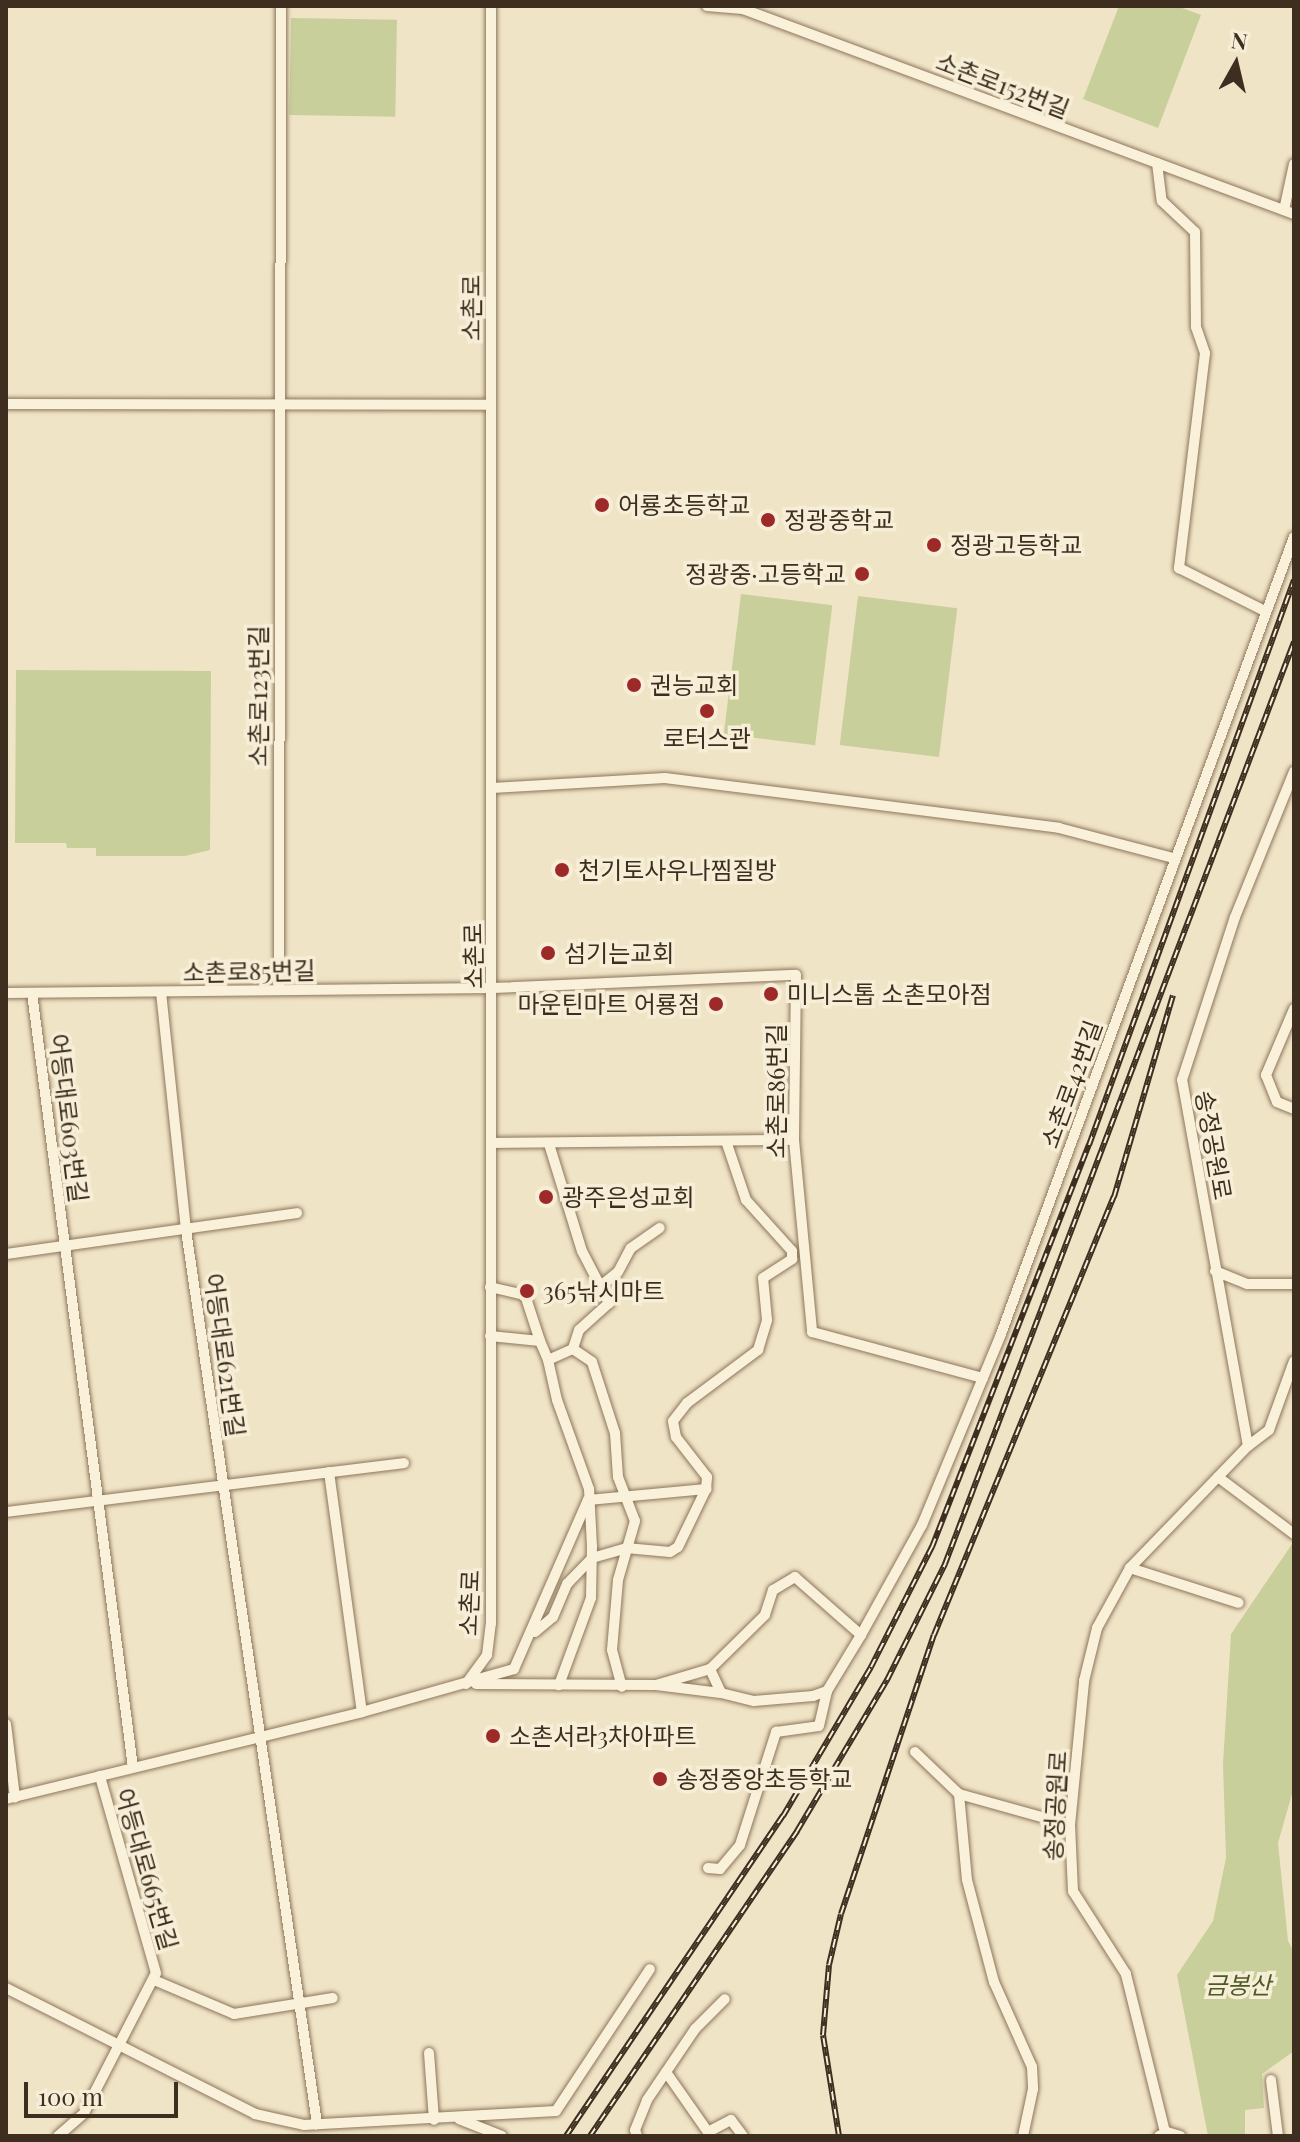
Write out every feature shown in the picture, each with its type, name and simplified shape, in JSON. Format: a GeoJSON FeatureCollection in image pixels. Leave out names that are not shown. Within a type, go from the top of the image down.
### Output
{"type":"FeatureCollection","features":[{"type":"Feature","properties":{"kind":"street","name":"소촌로123번길"},"geometry":{"type":"LineString","coordinates":[[279,990],[281,6]]}},
{"type":"Feature","properties":{"kind":"street","name":"소촌로"},"geometry":{"type":"LineString","coordinates":[[466,1684],[487,1655],[491,1624],[490,1287],[494,1143],[491,6]]}},
{"type":"Feature","properties":{"kind":"street","name":"소촌로152번길"},"geometry":{"type":"LineString","coordinates":[[707,6],[743,9],[1289,212]]}},
{"type":"Feature","properties":{"kind":"street"},"geometry":{"type":"LineString","coordinates":[[1157,163],[1162,201],[1195,232],[1196,327],[1205,353],[1179,568],[1265,611]]}},
{"type":"Feature","properties":{"kind":"street"},"geometry":{"type":"LineString","coordinates":[[1289,212],[1294,164]]}},
{"type":"Feature","properties":{"kind":"street"},"geometry":{"type":"LineString","coordinates":[[6,404],[280,402],[491,405]]}},
{"type":"Feature","properties":{"kind":"street","name":"소촌로42번길"},"geometry":{"type":"LineString","coordinates":[[708,1868],[720,1869],[740,1845],[776,1732],[819,1726],[827,1691],[922,1525],[983,1378],[1294,537]]}},
{"type":"Feature","properties":{"kind":"street","name":"송정공원로"},"geometry":{"type":"LineString","coordinates":[[1248,1446],[1182,1080],[1235,917],[1294,772]]}},
{"type":"Feature","properties":{"kind":"street"},"geometry":{"type":"LineString","coordinates":[[492,788],[665,778],[1059,828],[1173,858]]}},
{"type":"Feature","properties":{"kind":"street","name":"소촌로86번길"},"geometry":{"type":"LineString","coordinates":[[493,988],[796,975],[794,1140],[812,1332],[983,1378]]}},
{"type":"Feature","properties":{"kind":"street","name":"소촌로85번길"},"geometry":{"type":"LineString","coordinates":[[6,993],[493,988]]}},
{"type":"Feature","properties":{"kind":"street"},"geometry":{"type":"LineString","coordinates":[[161,992],[186,1230]]}},
{"type":"Feature","properties":{"kind":"street","name":"어등대로603번길"},"geometry":{"type":"LineString","coordinates":[[32,993],[66,1249]]}},
{"type":"Feature","properties":{"kind":"street"},"geometry":{"type":"LineString","coordinates":[[1294,1009],[1268,1064],[1270,1091],[1277,1102],[1294,1109]]}},
{"type":"Feature","properties":{"kind":"street"},"geometry":{"type":"LineString","coordinates":[[494,1143],[794,1140]]}},
{"type":"Feature","properties":{"kind":"street"},"geometry":{"type":"LineString","coordinates":[[533,1634],[553,1617],[567,1584],[592,1558],[626,1548],[670,1552],[678,1547],[706,1489],[707,1477],[676,1437],[673,1421],[687,1403],[758,1350],[767,1320],[763,1278],[792,1259],[792,1251],[746,1200],[726,1141]]}},
{"type":"Feature","properties":{"kind":"street"},"geometry":{"type":"LineString","coordinates":[[548,1360],[573,1349],[579,1330],[609,1303],[603,1284],[582,1251],[549,1144]]}},
{"type":"Feature","properties":{"kind":"street"},"geometry":{"type":"LineString","coordinates":[[6,1254],[66,1249],[297,1213]]}},
{"type":"Feature","properties":{"kind":"street"},"geometry":{"type":"LineString","coordinates":[[603,1284],[618,1272],[631,1248],[660,1228]]}},
{"type":"Feature","properties":{"kind":"street","name":"어등대로621번길"},"geometry":{"type":"LineString","coordinates":[[186,1230],[224,1486]]}},
{"type":"Feature","properties":{"kind":"street"},"geometry":{"type":"LineString","coordinates":[[66,1249],[102,1500],[133,1767]]}},
{"type":"Feature","properties":{"kind":"street"},"geometry":{"type":"LineString","coordinates":[[1215,1271],[1247,1284],[1294,1284]]}},
{"type":"Feature","properties":{"kind":"street"},"geometry":{"type":"LineString","coordinates":[[490,1287],[525,1295],[548,1360],[588,1500],[591,1598],[559,1685]]}},
{"type":"Feature","properties":{"kind":"street"},"geometry":{"type":"LineString","coordinates":[[490,1336],[540,1341]]}},
{"type":"Feature","properties":{"kind":"street"},"geometry":{"type":"LineString","coordinates":[[573,1349],[592,1362],[615,1433],[618,1477],[635,1521],[626,1548],[612,1650],[622,1687]]}},
{"type":"Feature","properties":{"kind":"street","name":"송정공원로"},"geometry":{"type":"LineString","coordinates":[[1162,2134],[1126,1974],[1073,1891],[1070,1825],[1089,1658],[1097,1628],[1130,1568],[1248,1446],[1269,1430],[1294,1361]]}},
{"type":"Feature","properties":{"kind":"street"},"geometry":{"type":"LineString","coordinates":[[6,1512],[404,1463]]}},
{"type":"Feature","properties":{"kind":"street"},"geometry":{"type":"LineString","coordinates":[[329,1472],[362,1712]]}},
{"type":"Feature","properties":{"kind":"street"},"geometry":{"type":"LineString","coordinates":[[1218,1477],[1294,1534]]}},
{"type":"Feature","properties":{"kind":"street"},"geometry":{"type":"LineString","coordinates":[[224,1486],[257,1735],[317,2124]]}},
{"type":"Feature","properties":{"kind":"street"},"geometry":{"type":"LineString","coordinates":[[588,1500],[706,1489]]}},
{"type":"Feature","properties":{"kind":"street"},"geometry":{"type":"LineString","coordinates":[[6,1724],[10,1798],[257,1735],[362,1712],[514,1669],[533,1634],[588,1500]]}},
{"type":"Feature","properties":{"kind":"street"},"geometry":{"type":"LineString","coordinates":[[1130,1568],[1239,1603]]}},
{"type":"Feature","properties":{"kind":"street"},"geometry":{"type":"LineString","coordinates":[[656,1685],[710,1669],[765,1615],[773,1590],[795,1577],[861,1635]]}},
{"type":"Feature","properties":{"kind":"street"},"geometry":{"type":"LineString","coordinates":[[710,1669],[721,1693]]}},
{"type":"Feature","properties":{"kind":"street"},"geometry":{"type":"LineString","coordinates":[[466,1684],[656,1685],[781,1701],[827,1691]]}},
{"type":"Feature","properties":{"kind":"street"},"geometry":{"type":"LineString","coordinates":[[915,1752],[959,1794],[1070,1825]]}},
{"type":"Feature","properties":{"kind":"street","name":"어등대로665번길"},"geometry":{"type":"LineString","coordinates":[[58,2136],[84,2113],[156,1973],[100,1776]]}},
{"type":"Feature","properties":{"kind":"street"},"geometry":{"type":"LineString","coordinates":[[959,1794],[967,1880],[994,1982],[1032,2067],[1023,2136]]}},
{"type":"Feature","properties":{"kind":"street"},"geometry":{"type":"LineString","coordinates":[[6,1988],[255,2114],[304,2125],[556,2111],[650,1969]]}},
{"type":"Feature","properties":{"kind":"street"},"geometry":{"type":"LineString","coordinates":[[154,1980],[226,2013],[333,1998]]}},
{"type":"Feature","properties":{"kind":"street"},"geometry":{"type":"LineString","coordinates":[[637,2136],[635,2130],[647,2100],[695,2029],[725,1999]]}},
{"type":"Feature","properties":{"kind":"street"},"geometry":{"type":"LineString","coordinates":[[429,2053],[434,2120]]}},
{"type":"Feature","properties":{"kind":"street"},"geometry":{"type":"LineString","coordinates":[[666,2072],[708,2132],[731,2120],[743,2136]]}},
{"type":"Feature","properties":{"kind":"street"},"geometry":{"type":"LineString","coordinates":[[1271,2080],[1278,2136]]}},
{"type":"Feature","properties":{"kind":"street"},"geometry":{"type":"LineString","coordinates":[[453,2117],[502,2136]]}},
{"type":"Feature","properties":{"kind":"street"},"geometry":{"type":"LineString","coordinates":[[304,2125],[308,2136]]}},
{"type":"Feature","properties":{"kind":"street"},"geometry":{"type":"LineString","coordinates":[[1162,2134],[1180,2136]]}},
{"type":"Feature","properties":{"kind":"green space"},"geometry":{"type":"Polygon","coordinates":[[[1119,6],[1177,6],[1201,15],[1158,128],[1083,99],[1119,6]]]}},
{"type":"Feature","properties":{"kind":"green space"},"geometry":{"type":"Polygon","coordinates":[[[291,18],[397,20],[395,117],[289,115],[291,18]]]}},
{"type":"Feature","properties":{"kind":"green space"},"geometry":{"type":"Polygon","coordinates":[[[741,594],[832,605],[815,745],[724,734],[741,594]]]}},
{"type":"Feature","properties":{"kind":"green space"},"geometry":{"type":"Polygon","coordinates":[[[858,596],[957,608],[939,757],[840,745],[858,596]]]}},
{"type":"Feature","properties":{"kind":"green space"},"geometry":{"type":"Polygon","coordinates":[[[16,670],[211,671],[210,850],[185,856],[96,856],[96,848],[67,848],[66,843],[15,843],[16,670]]]}},
{"type":"Feature","properties":{"kind":"green space","name":"금봉산"},"geometry":{"type":"Polygon","coordinates":[[[1294,1541],[1294,1787],[1278,1843],[1288,1941],[1294,1952],[1294,2051],[1262,2074],[1264,2108],[1245,2110],[1245,2136],[1208,2136],[1177,1975],[1213,1921],[1226,1858],[1223,1764],[1231,1634],[1294,1541]]]}},
{"type":"Feature","properties":{"kind":"railway"},"geometry":{"type":"LineString","coordinates":[[566,2136],[783,1816],[871,1667],[932,1547],[1089,1145],[1294,580]]}},
{"type":"Feature","properties":{"kind":"railway"},"geometry":{"type":"LineString","coordinates":[[590,2136],[797,1831],[887,1680],[945,1564],[1294,642]]}},
{"type":"Feature","properties":{"kind":"railway"},"geometry":{"type":"LineString","coordinates":[[839,2136],[823,2035],[829,1965],[841,1914],[934,1635],[1114,1197],[1173,995]]}},
{"type":"Feature","properties":{"kind":"place","name":"어룡초등학교"},"geometry":{"type":"Point","coordinates":[602,505]}},
{"type":"Feature","properties":{"kind":"place","name":"정광중학교"},"geometry":{"type":"Point","coordinates":[768,520]}},
{"type":"Feature","properties":{"kind":"place","name":"정광고등학교"},"geometry":{"type":"Point","coordinates":[934,545]}},
{"type":"Feature","properties":{"kind":"place","name":"정광중·고등학교"},"geometry":{"type":"Point","coordinates":[862,574]}},
{"type":"Feature","properties":{"kind":"place","name":"권능교회"},"geometry":{"type":"Point","coordinates":[634,685]}},
{"type":"Feature","properties":{"kind":"place","name":"로터스관"},"geometry":{"type":"Point","coordinates":[707,711]}},
{"type":"Feature","properties":{"kind":"place","name":"천기토사우나찜질방"},"geometry":{"type":"Point","coordinates":[562,870]}},
{"type":"Feature","properties":{"kind":"place","name":"섬기는교회"},"geometry":{"type":"Point","coordinates":[548,953]}},
{"type":"Feature","properties":{"kind":"place","name":"미니스톱 소촌모아점"},"geometry":{"type":"Point","coordinates":[771,994]}},
{"type":"Feature","properties":{"kind":"place","name":"마운틴마트 어룡점"},"geometry":{"type":"Point","coordinates":[716,1004]}},
{"type":"Feature","properties":{"kind":"place","name":"광주은성교회"},"geometry":{"type":"Point","coordinates":[546,1197]}},
{"type":"Feature","properties":{"kind":"place","name":"365낚시마트"},"geometry":{"type":"Point","coordinates":[527,1291]}},
{"type":"Feature","properties":{"kind":"place","name":"소촌서라3차아파트"},"geometry":{"type":"Point","coordinates":[493,1736]}},
{"type":"Feature","properties":{"kind":"place","name":"송정중앙초등학교"},"geometry":{"type":"Point","coordinates":[660,1779]}}]}
